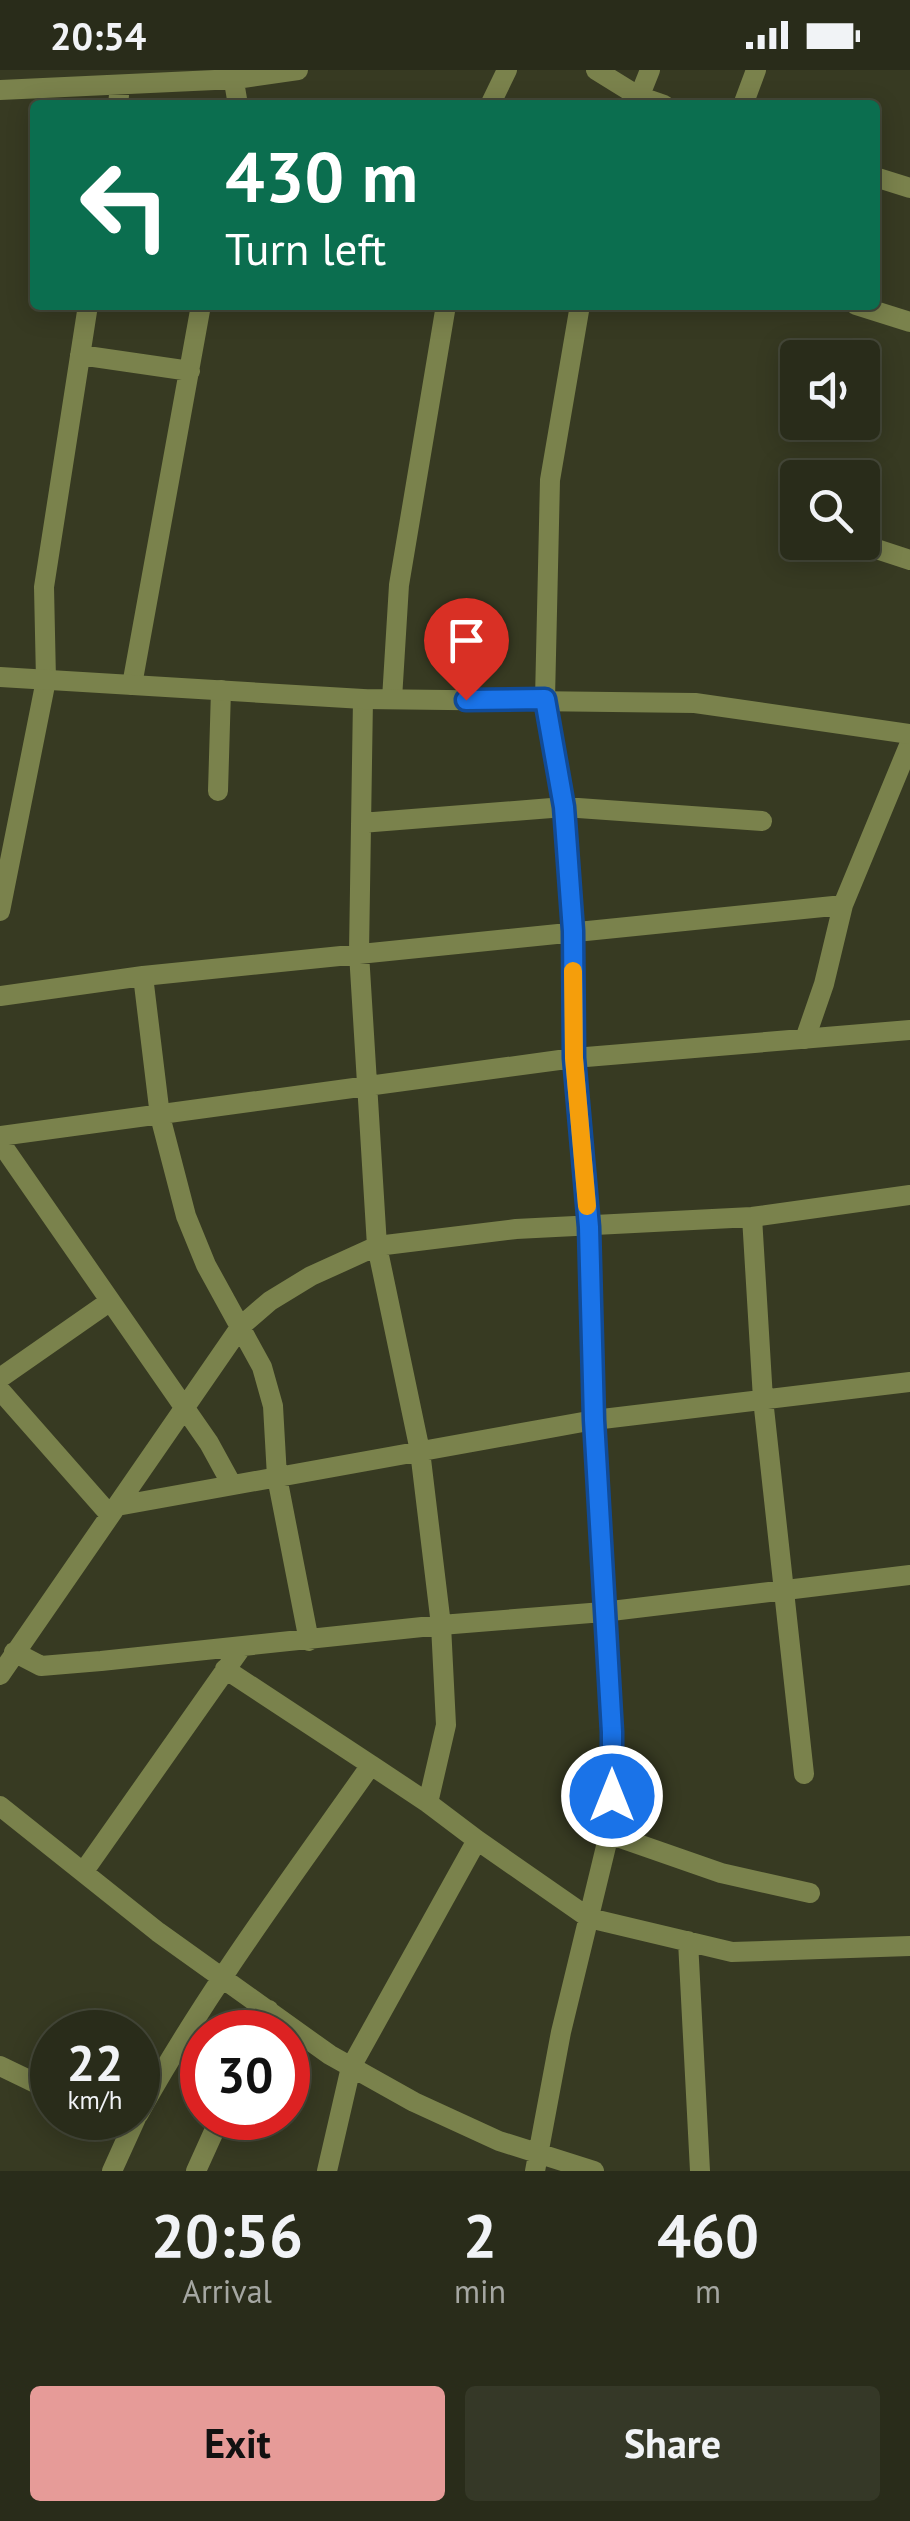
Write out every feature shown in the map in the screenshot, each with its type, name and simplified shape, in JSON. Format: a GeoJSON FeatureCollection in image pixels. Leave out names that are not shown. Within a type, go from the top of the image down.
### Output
{"type":"FeatureCollection","features":[{"type":"Feature","properties":{"kind":"street"},"geometry":{"type":"LineString","coordinates":[[0,90],[119,95],[234,75],[298,70]]}},
{"type":"Feature","properties":{"kind":"street"},"geometry":{"type":"LineString","coordinates":[[492,100],[507,70]]}},
{"type":"Feature","properties":{"kind":"street"},"geometry":{"type":"LineString","coordinates":[[596,70],[636,100]]}},
{"type":"Feature","properties":{"kind":"street"},"geometry":{"type":"LineString","coordinates":[[637,100],[650,70]]}},
{"type":"Feature","properties":{"kind":"street"},"geometry":{"type":"LineString","coordinates":[[745,100],[756,70]]}},
{"type":"Feature","properties":{"kind":"street"},"geometry":{"type":"LineString","coordinates":[[234,75],[237,100]]}},
{"type":"Feature","properties":{"kind":"street"},"geometry":{"type":"LineString","coordinates":[[880,178],[910,188]]}},
{"type":"Feature","properties":{"kind":"street"},"geometry":{"type":"LineString","coordinates":[[0,911],[46,680],[44,588],[87,310]]}},
{"type":"Feature","properties":{"kind":"street"},"geometry":{"type":"LineString","coordinates":[[132,685],[200,310]]}},
{"type":"Feature","properties":{"kind":"street"},"geometry":{"type":"LineString","coordinates":[[392,700],[400,584],[445,310]]}},
{"type":"Feature","properties":{"kind":"street"},"geometry":{"type":"LineString","coordinates":[[536,2163],[609,1834],[612,1732],[594,1420],[589,1227],[574,1058],[573,931],[564,807],[545,699],[550,480],[579,310]]}},
{"type":"Feature","properties":{"kind":"street"},"geometry":{"type":"LineString","coordinates":[[872,310],[910,322]]}},
{"type":"Feature","properties":{"kind":"street"},"geometry":{"type":"LineString","coordinates":[[80,355],[190,371]]}},
{"type":"Feature","properties":{"kind":"street"},"geometry":{"type":"LineString","coordinates":[[880,550],[910,560]]}},
{"type":"Feature","properties":{"kind":"street"},"geometry":{"type":"LineString","coordinates":[[0,677],[363,699],[695,703],[910,734]]}},
{"type":"Feature","properties":{"kind":"street"},"geometry":{"type":"LineString","coordinates":[[218,790],[221,690]]}},
{"type":"Feature","properties":{"kind":"street"},"geometry":{"type":"LineString","coordinates":[[363,699],[359,953],[377,1246],[420,1451],[441,1624],[446,1725],[428,1802]]}},
{"type":"Feature","properties":{"kind":"street"},"geometry":{"type":"LineString","coordinates":[[805,1039],[824,984],[843,905],[910,743]]}},
{"type":"Feature","properties":{"kind":"street"},"geometry":{"type":"LineString","coordinates":[[361,823],[564,807],[762,821]]}},
{"type":"Feature","properties":{"kind":"street"},"geometry":{"type":"LineString","coordinates":[[0,996],[143,976],[843,905]]}},
{"type":"Feature","properties":{"kind":"street"},"geometry":{"type":"LineString","coordinates":[[143,976],[160,1116],[186,1216],[206,1265],[262,1367],[273,1406],[277,1476],[308,1641]]}},
{"type":"Feature","properties":{"kind":"street"},"geometry":{"type":"LineString","coordinates":[[232,1485],[208,1443],[0,1139],[574,1058],[910,1030]]}},
{"type":"Feature","properties":{"kind":"street"},"geometry":{"type":"LineString","coordinates":[[0,1675],[241,1326],[270,1301],[310,1276],[377,1246],[450,1235],[752,1217],[910,1195]]}},
{"type":"Feature","properties":{"kind":"street"},"geometry":{"type":"LineString","coordinates":[[752,1217],[763,1399],[804,1774]]}},
{"type":"Feature","properties":{"kind":"street"},"geometry":{"type":"LineString","coordinates":[[0,1378],[110,1302]]}},
{"type":"Feature","properties":{"kind":"street"},"geometry":{"type":"LineString","coordinates":[[114,1510],[277,1476],[594,1420],[910,1382]]}},
{"type":"Feature","properties":{"kind":"street"},"geometry":{"type":"LineString","coordinates":[[0,1390],[114,1510]]}},
{"type":"Feature","properties":{"kind":"street"},"geometry":{"type":"LineString","coordinates":[[14,1652],[41,1666],[308,1641],[441,1624],[603,1612],[910,1575]]}},
{"type":"Feature","properties":{"kind":"street"},"geometry":{"type":"LineString","coordinates":[[84,1871],[241,1648]]}},
{"type":"Feature","properties":{"kind":"street"},"geometry":{"type":"LineString","coordinates":[[225,1670],[428,1802],[589,1918],[732,1952],[910,1946]]}},
{"type":"Feature","properties":{"kind":"street"},"geometry":{"type":"LineString","coordinates":[[160,2077],[222,1975],[371,1765]]}},
{"type":"Feature","properties":{"kind":"street"},"geometry":{"type":"LineString","coordinates":[[0,1806],[158,1932],[270,2010]]}},
{"type":"Feature","properties":{"kind":"street"},"geometry":{"type":"LineString","coordinates":[[609,1834],[721,1874],[810,1892]]}},
{"type":"Feature","properties":{"kind":"street"},"geometry":{"type":"LineString","coordinates":[[327,2171],[350,2067],[476,1840]]}},
{"type":"Feature","properties":{"kind":"street"},"geometry":{"type":"LineString","coordinates":[[688,1941],[700,2171]]}},
{"type":"Feature","properties":{"kind":"street"},"geometry":{"type":"LineString","coordinates":[[310,2038],[350,2067],[536,2163],[594,2171]]}},
{"type":"Feature","properties":{"kind":"street"},"geometry":{"type":"LineString","coordinates":[[0,2066],[30,2080]]}},
{"type":"Feature","properties":{"kind":"street"},"geometry":{"type":"LineString","coordinates":[[112,2171],[125,2140]]}},
{"type":"Feature","properties":{"kind":"street"},"geometry":{"type":"LineString","coordinates":[[196,2171],[210,2140]]}},
{"type":"Feature","properties":{"kind":"slow traffic"},"geometry":{"type":"LineString","coordinates":[[573,971],[574,1058],[587,1206]]}},
{"type":"Feature","properties":{"kind":"route"},"geometry":{"type":"LineString","coordinates":[[466,700],[545,699],[564,807],[573,931],[574,1058],[589,1227],[612,1796]]}}]}
